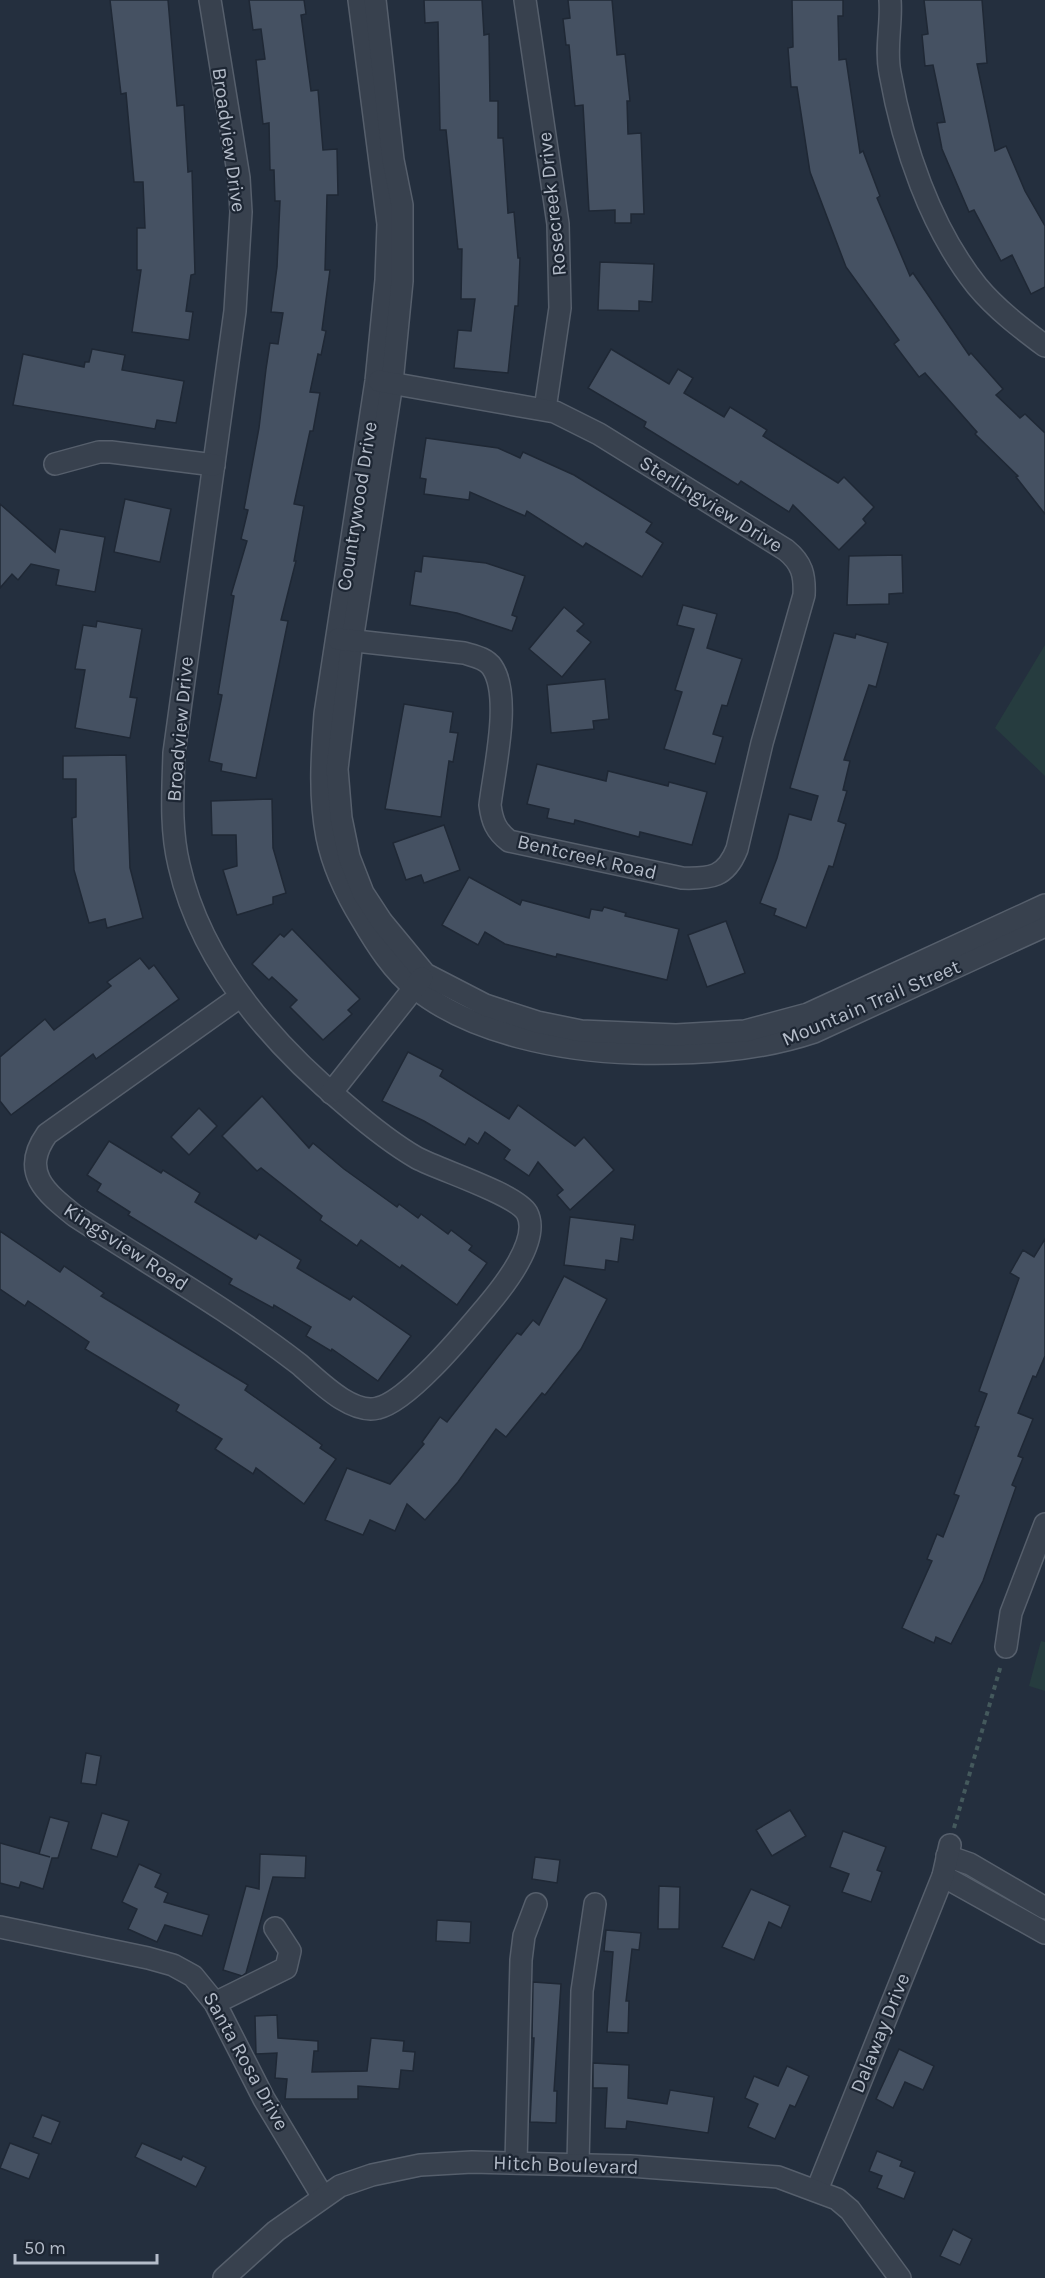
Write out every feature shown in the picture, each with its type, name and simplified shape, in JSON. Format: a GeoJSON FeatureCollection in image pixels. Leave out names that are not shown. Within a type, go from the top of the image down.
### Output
{"type":"FeatureCollection","features":[{"type":"Feature","properties":{"kind":"street","name":"Broadview Drive"},"geometry":{"type":"LineString","coordinates":[[210,0],[234,144],[241,213],[236,311],[174,753],[173,823],[178,863],[191,908],[214,956],[241,996],[284,1048],[331,1093],[383,1136],[417,1157],[460,1178],[506,1195],[525,1210],[530,1220],[530,1233],[520,1258],[489,1303],[458,1340],[401,1395],[378,1408],[366,1408]]}},
{"type":"Feature","properties":{"kind":"street","name":"Countrywood Drive"},"geometry":{"type":"LineString","coordinates":[[359,0],[388,224],[384,382]]}},
{"type":"Feature","properties":{"kind":"street","name":"Countrywood Drive"},"geometry":{"type":"LineString","coordinates":[[375,0],[404,225],[399,325],[384,382],[345,640],[337,770],[341,818],[349,857],[363,893],[419,981]]}},
{"type":"Feature","properties":{"kind":"street","name":"Rosecreek Drive"},"geometry":{"type":"LineString","coordinates":[[525,0],[558,224],[560,308],[545,409]]}},
{"type":"Feature","properties":{"kind":"street"},"geometry":{"type":"LineString","coordinates":[[890,0],[888,49],[890,72],[907,140],[939,225],[977,285],[996,306],[1045,346]]}},
{"type":"Feature","properties":{"kind":"street","name":"Sterlingview Drive"},"geometry":{"type":"LineString","coordinates":[[384,382],[545,409],[599,434],[786,550],[801,564],[805,578],[804,595],[762,743],[737,849],[730,865],[719,873]]}},
{"type":"Feature","properties":{"kind":"street"},"geometry":{"type":"LineString","coordinates":[[55,464],[80,456],[111,452],[214,465]]}},
{"type":"Feature","properties":{"kind":"street","name":"Bentcreek Road"},"geometry":{"type":"LineString","coordinates":[[345,640],[464,653],[480,657],[492,667],[502,689],[502,715],[490,805],[492,820],[499,833],[509,840],[682,878],[699,879],[719,873]]}},
{"type":"Feature","properties":{"kind":"street","name":"Mountain Trail Street"},"geometry":{"type":"LineString","coordinates":[[419,981],[537,1022],[581,1031],[676,1035],[745,1031],[808,1014],[1045,905]]}},
{"type":"Feature","properties":{"kind":"street","name":"Mountain Trail Street"},"geometry":{"type":"LineString","coordinates":[[419,981],[436,1003],[513,1035],[559,1046],[613,1052],[720,1052],[779,1044],[814,1032],[1045,926]]}},
{"type":"Feature","properties":{"kind":"street"},"geometry":{"type":"LineString","coordinates":[[331,1093],[419,981]]}},
{"type":"Feature","properties":{"kind":"street","name":"Kingsview Road"},"geometry":{"type":"LineString","coordinates":[[241,996],[47,1134],[39,1145],[35,1168],[45,1189],[75,1216],[215,1304],[298,1364],[331,1392],[366,1408]]}},
{"type":"Feature","properties":{"kind":"street"},"geometry":{"type":"LineString","coordinates":[[1006,1647],[1011,1613],[1045,1524]]}},
{"type":"Feature","properties":{"kind":"street"},"geometry":{"type":"LineString","coordinates":[[947,1859],[970,1864],[1045,1908]]}},
{"type":"Feature","properties":{"kind":"street"},"geometry":{"type":"LineString","coordinates":[[947,1859],[1045,1933]]}},
{"type":"Feature","properties":{"kind":"street","name":"Dalaway Drive"},"geometry":{"type":"LineString","coordinates":[[817,2190],[947,1859]]}},
{"type":"Feature","properties":{"kind":"street"},"geometry":{"type":"LineString","coordinates":[[516,2163],[521,1960],[524,1936],[536,1904]]}},
{"type":"Feature","properties":{"kind":"street"},"geometry":{"type":"LineString","coordinates":[[578,2164],[582,1991],[595,1904]]}},
{"type":"Feature","properties":{"kind":"street","name":"Santa Rosa Drive"},"geometry":{"type":"LineString","coordinates":[[0,1927],[76,1941],[173,1965],[201,1983],[215,2003],[264,2098],[323,2197]]}},
{"type":"Feature","properties":{"kind":"street"},"geometry":{"type":"LineString","coordinates":[[215,2003],[286,1968],[290,1951],[274,1928]]}},
{"type":"Feature","properties":{"kind":"street","name":"Hitch Boulevard"},"geometry":{"type":"LineString","coordinates":[[224,2278],[276,2231],[340,2186],[372,2175],[420,2164],[516,2163],[578,2164],[778,2177],[837,2199],[850,2210],[898,2277]]}},
{"type":"Feature","properties":{"kind":"path"},"geometry":{"type":"LineString","coordinates":[[947,1859],[1006,1647]]}},
{"type":"Feature","properties":{"kind":"green space"},"geometry":{"type":"Polygon","coordinates":[[[1045,645],[1045,776],[995,728],[1045,645]]]}},
{"type":"Feature","properties":{"kind":"green space"},"geometry":{"type":"Polygon","coordinates":[[[1041,1641],[1045,1642],[1045,1691],[1029,1686],[1041,1641]]]}},
{"type":"Feature","properties":{"kind":"building"},"geometry":{"type":"Polygon","coordinates":[[[110,0],[168,0],[177,106],[184,105],[188,172],[192,171],[195,274],[191,275],[186,311],[193,312],[189,340],[132,332],[141,270],[137,270],[137,228],[145,228],[143,182],[134,182],[126,93],[121,94],[110,0]]]}},
{"type":"Feature","properties":{"kind":"building"},"geometry":{"type":"Polygon","coordinates":[[[249,0],[304,0],[306,14],[301,15],[311,91],[318,90],[323,150],[337,149],[338,195],[327,195],[325,270],[330,270],[322,330],[326,331],[321,355],[318,354],[310,392],[320,393],[313,431],[310,431],[294,504],[304,506],[294,561],[296,561],[281,620],[288,621],[256,778],[221,771],[222,764],[209,761],[222,695],[218,694],[234,596],[231,595],[247,541],[241,539],[248,510],[244,509],[259,428],[270,343],[278,344],[283,313],[271,312],[277,267],[280,201],[275,201],[274,170],[270,170],[269,123],[263,124],[256,60],[265,59],[261,29],[253,30],[249,0]]]}},
{"type":"Feature","properties":{"kind":"building"},"geometry":{"type":"Polygon","coordinates":[[[424,0],[482,0],[484,35],[489,34],[490,101],[498,101],[498,138],[503,138],[508,213],[514,212],[518,258],[520,258],[518,306],[515,306],[508,373],[454,368],[458,330],[471,331],[475,299],[461,299],[462,249],[458,249],[446,130],[440,130],[438,22],[425,23],[424,0]]]}},
{"type":"Feature","properties":{"kind":"building"},"geometry":{"type":"Polygon","coordinates":[[[568,0],[612,0],[617,55],[625,54],[630,101],[627,101],[628,134],[641,133],[644,214],[631,214],[631,223],[615,223],[615,210],[589,211],[583,105],[575,106],[569,45],[566,45],[563,19],[570,18],[568,0]]]}},
{"type":"Feature","properties":{"kind":"building"},"geometry":{"type":"Polygon","coordinates":[[[792,0],[843,0],[843,16],[838,16],[839,60],[846,59],[860,153],[863,151],[880,196],[877,198],[910,276],[913,273],[969,355],[971,353],[1003,389],[996,395],[1020,418],[1025,414],[1045,433],[1045,514],[1016,477],[1018,476],[975,434],[977,432],[925,373],[919,377],[894,344],[899,340],[846,267],[810,172],[797,87],[791,87],[788,48],[793,47],[792,0]]]}},
{"type":"Feature","properties":{"kind":"building"},"geometry":{"type":"Polygon","coordinates":[[[924,0],[982,0],[987,63],[977,64],[995,151],[1006,146],[1025,191],[1045,226],[1045,287],[1031,294],[1012,255],[1001,261],[974,210],[969,212],[942,149],[937,123],[945,122],[933,65],[925,66],[922,35],[928,34],[924,0]]]}},
{"type":"Feature","properties":{"kind":"building"},"geometry":{"type":"Polygon","coordinates":[[[600,262],[654,264],[652,302],[639,301],[639,311],[598,310],[600,262]]]}},
{"type":"Feature","properties":{"kind":"building"},"geometry":{"type":"Polygon","coordinates":[[[92,349],[125,355],[122,370],[184,381],[176,423],[157,420],[155,429],[13,405],[23,354],[84,367],[85,362],[89,362],[92,349]]]}},
{"type":"Feature","properties":{"kind":"building"},"geometry":{"type":"Polygon","coordinates":[[[611,349],[669,384],[678,369],[693,378],[684,393],[724,417],[730,407],[767,430],[763,436],[838,483],[844,477],[874,507],[863,519],[866,523],[839,550],[793,505],[789,512],[741,481],[738,485],[644,427],[646,422],[588,388],[611,349]]]}},
{"type":"Feature","properties":{"kind":"building"},"geometry":{"type":"Polygon","coordinates":[[[426,438],[498,448],[520,458],[523,452],[574,475],[652,523],[646,532],[663,543],[642,577],[586,543],[583,547],[527,511],[525,516],[470,492],[469,500],[424,494],[426,479],[420,478],[426,438]]]}},
{"type":"Feature","properties":{"kind":"building"},"geometry":{"type":"Polygon","coordinates":[[[125,499],[171,509],[160,562],[114,552],[125,499]]]}},
{"type":"Feature","properties":{"kind":"building"},"geometry":{"type":"Polygon","coordinates":[[[0,504],[55,552],[60,529],[105,537],[95,592],[56,585],[59,570],[31,564],[18,580],[12,574],[0,588],[0,504]]]}},
{"type":"Feature","properties":{"kind":"building"},"geometry":{"type":"Polygon","coordinates":[[[902,555],[903,593],[889,594],[889,604],[847,605],[849,556],[902,555]]]}},
{"type":"Feature","properties":{"kind":"building"},"geometry":{"type":"Polygon","coordinates":[[[423,556],[486,563],[525,576],[512,615],[517,617],[512,631],[457,613],[410,605],[415,571],[421,572],[423,556]]]}},
{"type":"Feature","properties":{"kind":"building"},"geometry":{"type":"Polygon","coordinates":[[[683,605],[717,614],[707,648],[742,659],[727,706],[722,705],[713,734],[723,737],[715,764],[664,749],[682,692],[675,690],[694,629],[677,625],[683,605]]]}},
{"type":"Feature","properties":{"kind":"building"},"geometry":{"type":"Polygon","coordinates":[[[564,607],[584,624],[577,631],[591,642],[562,677],[529,649],[564,607]]]}},
{"type":"Feature","properties":{"kind":"building"},"geometry":{"type":"Polygon","coordinates":[[[97,621],[142,629],[130,697],[137,698],[130,738],[75,728],[85,670],[75,669],[83,625],[96,627],[97,621]]]}},
{"type":"Feature","properties":{"kind":"building"},"geometry":{"type":"Polygon","coordinates":[[[834,633],[855,638],[856,634],[888,643],[876,687],[869,685],[844,760],[850,761],[843,790],[847,791],[838,821],[846,824],[833,867],[829,866],[806,928],[774,915],[776,909],[760,903],[777,858],[789,814],[811,820],[818,796],[790,788],[834,633]]]}},
{"type":"Feature","properties":{"kind":"building"},"geometry":{"type":"Polygon","coordinates":[[[605,679],[609,719],[593,721],[594,729],[551,733],[547,685],[605,679]]]}},
{"type":"Feature","properties":{"kind":"building"},"geometry":{"type":"Polygon","coordinates":[[[404,704],[453,712],[450,732],[458,733],[453,762],[449,761],[441,817],[385,809],[404,704]]]}},
{"type":"Feature","properties":{"kind":"building"},"geometry":{"type":"Polygon","coordinates":[[[126,755],[130,868],[143,918],[107,928],[105,919],[89,923],[74,870],[72,818],[76,817],[76,779],[63,779],[63,756],[126,755]]]}},
{"type":"Feature","properties":{"kind":"building"},"geometry":{"type":"Polygon","coordinates":[[[537,764],[606,781],[608,771],[668,786],[669,782],[707,792],[692,845],[640,832],[639,837],[575,820],[574,824],[547,818],[549,809],[527,804],[537,764]]]}},
{"type":"Feature","properties":{"kind":"building"},"geometry":{"type":"Polygon","coordinates":[[[272,799],[273,848],[286,893],[273,897],[273,904],[237,915],[223,870],[237,866],[236,835],[212,835],[211,801],[272,799]]]}},
{"type":"Feature","properties":{"kind":"building"},"geometry":{"type":"Polygon","coordinates":[[[444,825],[460,870],[424,883],[421,875],[406,880],[393,843],[444,825]]]}},
{"type":"Feature","properties":{"kind":"building"},"geometry":{"type":"Polygon","coordinates":[[[469,877],[520,905],[522,900],[589,918],[591,909],[602,911],[604,907],[626,913],[625,916],[679,929],[667,980],[505,944],[485,932],[478,945],[442,925],[469,877]]]}},
{"type":"Feature","properties":{"kind":"building"},"geometry":{"type":"Polygon","coordinates":[[[726,921],[745,973],[707,987],[688,935],[726,921]]]}},
{"type":"Feature","properties":{"kind":"building"},"geometry":{"type":"Polygon","coordinates":[[[292,929],[360,999],[348,1010],[352,1014],[323,1040],[290,1007],[297,1000],[272,977],[269,980],[252,964],[280,934],[284,937],[292,929]]]}},
{"type":"Feature","properties":{"kind":"building"},"geometry":{"type":"Polygon","coordinates":[[[140,958],[149,969],[154,965],[179,999],[96,1059],[93,1054],[11,1115],[0,1101],[0,1057],[45,1019],[54,1030],[111,986],[107,982],[140,958]]]}},
{"type":"Feature","properties":{"kind":"building"},"geometry":{"type":"Polygon","coordinates":[[[408,1052],[443,1070],[440,1076],[509,1119],[518,1105],[575,1146],[584,1137],[614,1170],[570,1210],[557,1195],[563,1190],[538,1162],[529,1176],[504,1159],[510,1150],[485,1132],[478,1144],[469,1138],[465,1145],[424,1121],[382,1101],[408,1052]]]}},
{"type":"Feature","properties":{"kind":"building"},"geometry":{"type":"Polygon","coordinates":[[[262,1096],[309,1148],[313,1143],[344,1169],[397,1207],[399,1204],[418,1218],[421,1214],[448,1234],[451,1230],[472,1246],[469,1250],[487,1263],[457,1305],[402,1265],[400,1268],[361,1240],[357,1246],[320,1220],[322,1216],[261,1168],[257,1171],[222,1136],[262,1096]]]}},
{"type":"Feature","properties":{"kind":"building"},"geometry":{"type":"Polygon","coordinates":[[[199,1108],[217,1126],[189,1155],[171,1137],[199,1108]]]}},
{"type":"Feature","properties":{"kind":"building"},"geometry":{"type":"Polygon","coordinates":[[[109,1141],[161,1173],[163,1170],[200,1193],[195,1202],[256,1239],[259,1234],[301,1260],[297,1268],[350,1300],[353,1296],[411,1336],[378,1381],[332,1349],[331,1351],[306,1336],[311,1327],[274,1305],[273,1308],[229,1284],[232,1279],[128,1215],[130,1212],[97,1191],[101,1184],[87,1175],[109,1141]]]}},
{"type":"Feature","properties":{"kind":"building"},"geometry":{"type":"Polygon","coordinates":[[[570,1217],[635,1225],[633,1240],[621,1238],[618,1262],[606,1260],[605,1270],[564,1265],[570,1217]]]}},
{"type":"Feature","properties":{"kind":"building"},"geometry":{"type":"Polygon","coordinates":[[[0,1231],[60,1272],[64,1266],[104,1293],[101,1296],[248,1385],[245,1390],[322,1445],[320,1448],[336,1459],[304,1504],[256,1468],[253,1474],[215,1449],[222,1439],[176,1411],[179,1405],[85,1349],[89,1342],[28,1301],[25,1306],[0,1289],[0,1231]]]}},
{"type":"Feature","properties":{"kind":"building"},"geometry":{"type":"Polygon","coordinates":[[[1045,1239],[1045,1356],[1036,1377],[1033,1376],[1018,1413],[1033,1419],[1018,1456],[1023,1458],[1012,1485],[1016,1487],[983,1581],[951,1644],[936,1637],[934,1643],[902,1628],[932,1561],[927,1559],[937,1534],[943,1537],[959,1496],[954,1494],[979,1427],[975,1426],[987,1394],[979,1391],[1019,1278],[1010,1273],[1023,1250],[1034,1257],[1045,1239]]]}},
{"type":"Feature","properties":{"kind":"building"},"geometry":{"type":"Polygon","coordinates":[[[564,1276],[607,1299],[581,1349],[545,1395],[542,1393],[506,1437],[496,1429],[458,1482],[425,1520],[407,1504],[395,1531],[370,1520],[363,1535],[325,1520],[347,1468],[390,1484],[424,1444],[422,1442],[440,1417],[447,1422],[517,1333],[521,1335],[533,1320],[539,1325],[564,1276]]]}},
{"type":"Feature","properties":{"kind":"building"},"geometry":{"type":"Polygon","coordinates":[[[86,1753],[101,1756],[96,1785],[81,1783],[86,1753]]]}},
{"type":"Feature","properties":{"kind":"building"},"geometry":{"type":"Polygon","coordinates":[[[790,1810],[806,1836],[772,1856],[756,1830],[790,1810]]]}},
{"type":"Feature","properties":{"kind":"building"},"geometry":{"type":"Polygon","coordinates":[[[102,1813],[129,1821],[117,1857],[91,1849],[102,1813]]]}},
{"type":"Feature","properties":{"kind":"building"},"geometry":{"type":"Polygon","coordinates":[[[50,1817],[69,1822],[58,1858],[52,1858],[43,1889],[21,1882],[19,1888],[0,1883],[0,1843],[39,1854],[50,1817]]]}},
{"type":"Feature","properties":{"kind":"building"},"geometry":{"type":"Polygon","coordinates":[[[843,1831],[886,1847],[877,1870],[882,1872],[871,1902],[842,1892],[849,1874],[830,1867],[843,1831]]]}},
{"type":"Feature","properties":{"kind":"building"},"geometry":{"type":"Polygon","coordinates":[[[260,1854],[306,1856],[305,1878],[273,1877],[246,1973],[242,1976],[223,1970],[246,1886],[259,1889],[260,1854]]]}},
{"type":"Feature","properties":{"kind":"building"},"geometry":{"type":"Polygon","coordinates":[[[535,1857],[560,1860],[557,1883],[532,1879],[535,1857]]]}},
{"type":"Feature","properties":{"kind":"building"},"geometry":{"type":"Polygon","coordinates":[[[139,1864],[161,1874],[155,1887],[168,1893],[164,1902],[209,1915],[202,1936],[165,1925],[157,1942],[128,1929],[137,1909],[122,1902],[139,1864]]]}},
{"type":"Feature","properties":{"kind":"building"},"geometry":{"type":"Polygon","coordinates":[[[659,1886],[680,1887],[679,1929],[658,1929],[659,1886]]]}},
{"type":"Feature","properties":{"kind":"building"},"geometry":{"type":"Polygon","coordinates":[[[751,1889],[790,1906],[781,1928],[769,1922],[754,1960],[722,1947],[751,1889]]]}},
{"type":"Feature","properties":{"kind":"building"},"geometry":{"type":"Polygon","coordinates":[[[437,1920],[471,1922],[470,1943],[436,1941],[437,1920]]]}},
{"type":"Feature","properties":{"kind":"building"},"geometry":{"type":"Polygon","coordinates":[[[606,1930],[641,1933],[639,1950],[632,1949],[626,2001],[629,2001],[628,2033],[607,2032],[613,1952],[604,1951],[606,1930]]]}},
{"type":"Feature","properties":{"kind":"building"},"geometry":{"type":"Polygon","coordinates":[[[533,1982],[561,1984],[554,2091],[557,2091],[556,2123],[530,2122],[534,2038],[532,2038],[533,1982]]]}},
{"type":"Feature","properties":{"kind":"building"},"geometry":{"type":"Polygon","coordinates":[[[277,2015],[278,2038],[318,2041],[318,2051],[314,2051],[312,2072],[367,2071],[371,2038],[404,2041],[403,2051],[415,2052],[413,2071],[401,2070],[399,2089],[358,2086],[358,2099],[285,2099],[287,2079],[275,2078],[277,2053],[256,2054],[255,2016],[277,2015]]]}},
{"type":"Feature","properties":{"kind":"building"},"geometry":{"type":"Polygon","coordinates":[[[899,2049],[934,2066],[923,2090],[905,2082],[893,2108],[876,2099],[899,2049]]]}},
{"type":"Feature","properties":{"kind":"building"},"geometry":{"type":"Polygon","coordinates":[[[593,2063],[629,2065],[628,2098],[667,2104],[670,2090],[714,2097],[708,2133],[627,2121],[626,2129],[605,2128],[607,2088],[593,2088],[593,2063]]]}},
{"type":"Feature","properties":{"kind":"building"},"geometry":{"type":"Polygon","coordinates":[[[787,2066],[809,2076],[795,2107],[790,2105],[775,2139],[748,2127],[758,2104],[745,2098],[754,2076],[778,2086],[787,2066]]]}},
{"type":"Feature","properties":{"kind":"building"},"geometry":{"type":"Polygon","coordinates":[[[42,2115],[60,2122],[51,2144],[33,2137],[42,2115]]]}},
{"type":"Feature","properties":{"kind":"building"},"geometry":{"type":"Polygon","coordinates":[[[10,2143],[39,2154],[29,2179],[0,2168],[10,2143]]]}},
{"type":"Feature","properties":{"kind":"building"},"geometry":{"type":"Polygon","coordinates":[[[142,2143],[181,2160],[183,2156],[206,2167],[196,2187],[135,2157],[142,2143]]]}},
{"type":"Feature","properties":{"kind":"building"},"geometry":{"type":"Polygon","coordinates":[[[877,2151],[902,2161],[900,2166],[915,2172],[904,2199],[877,2188],[882,2176],[869,2171],[877,2151]]]}},
{"type":"Feature","properties":{"kind":"building"},"geometry":{"type":"Polygon","coordinates":[[[953,2229],[972,2239],[960,2265],[940,2256],[953,2229]]]}}]}
